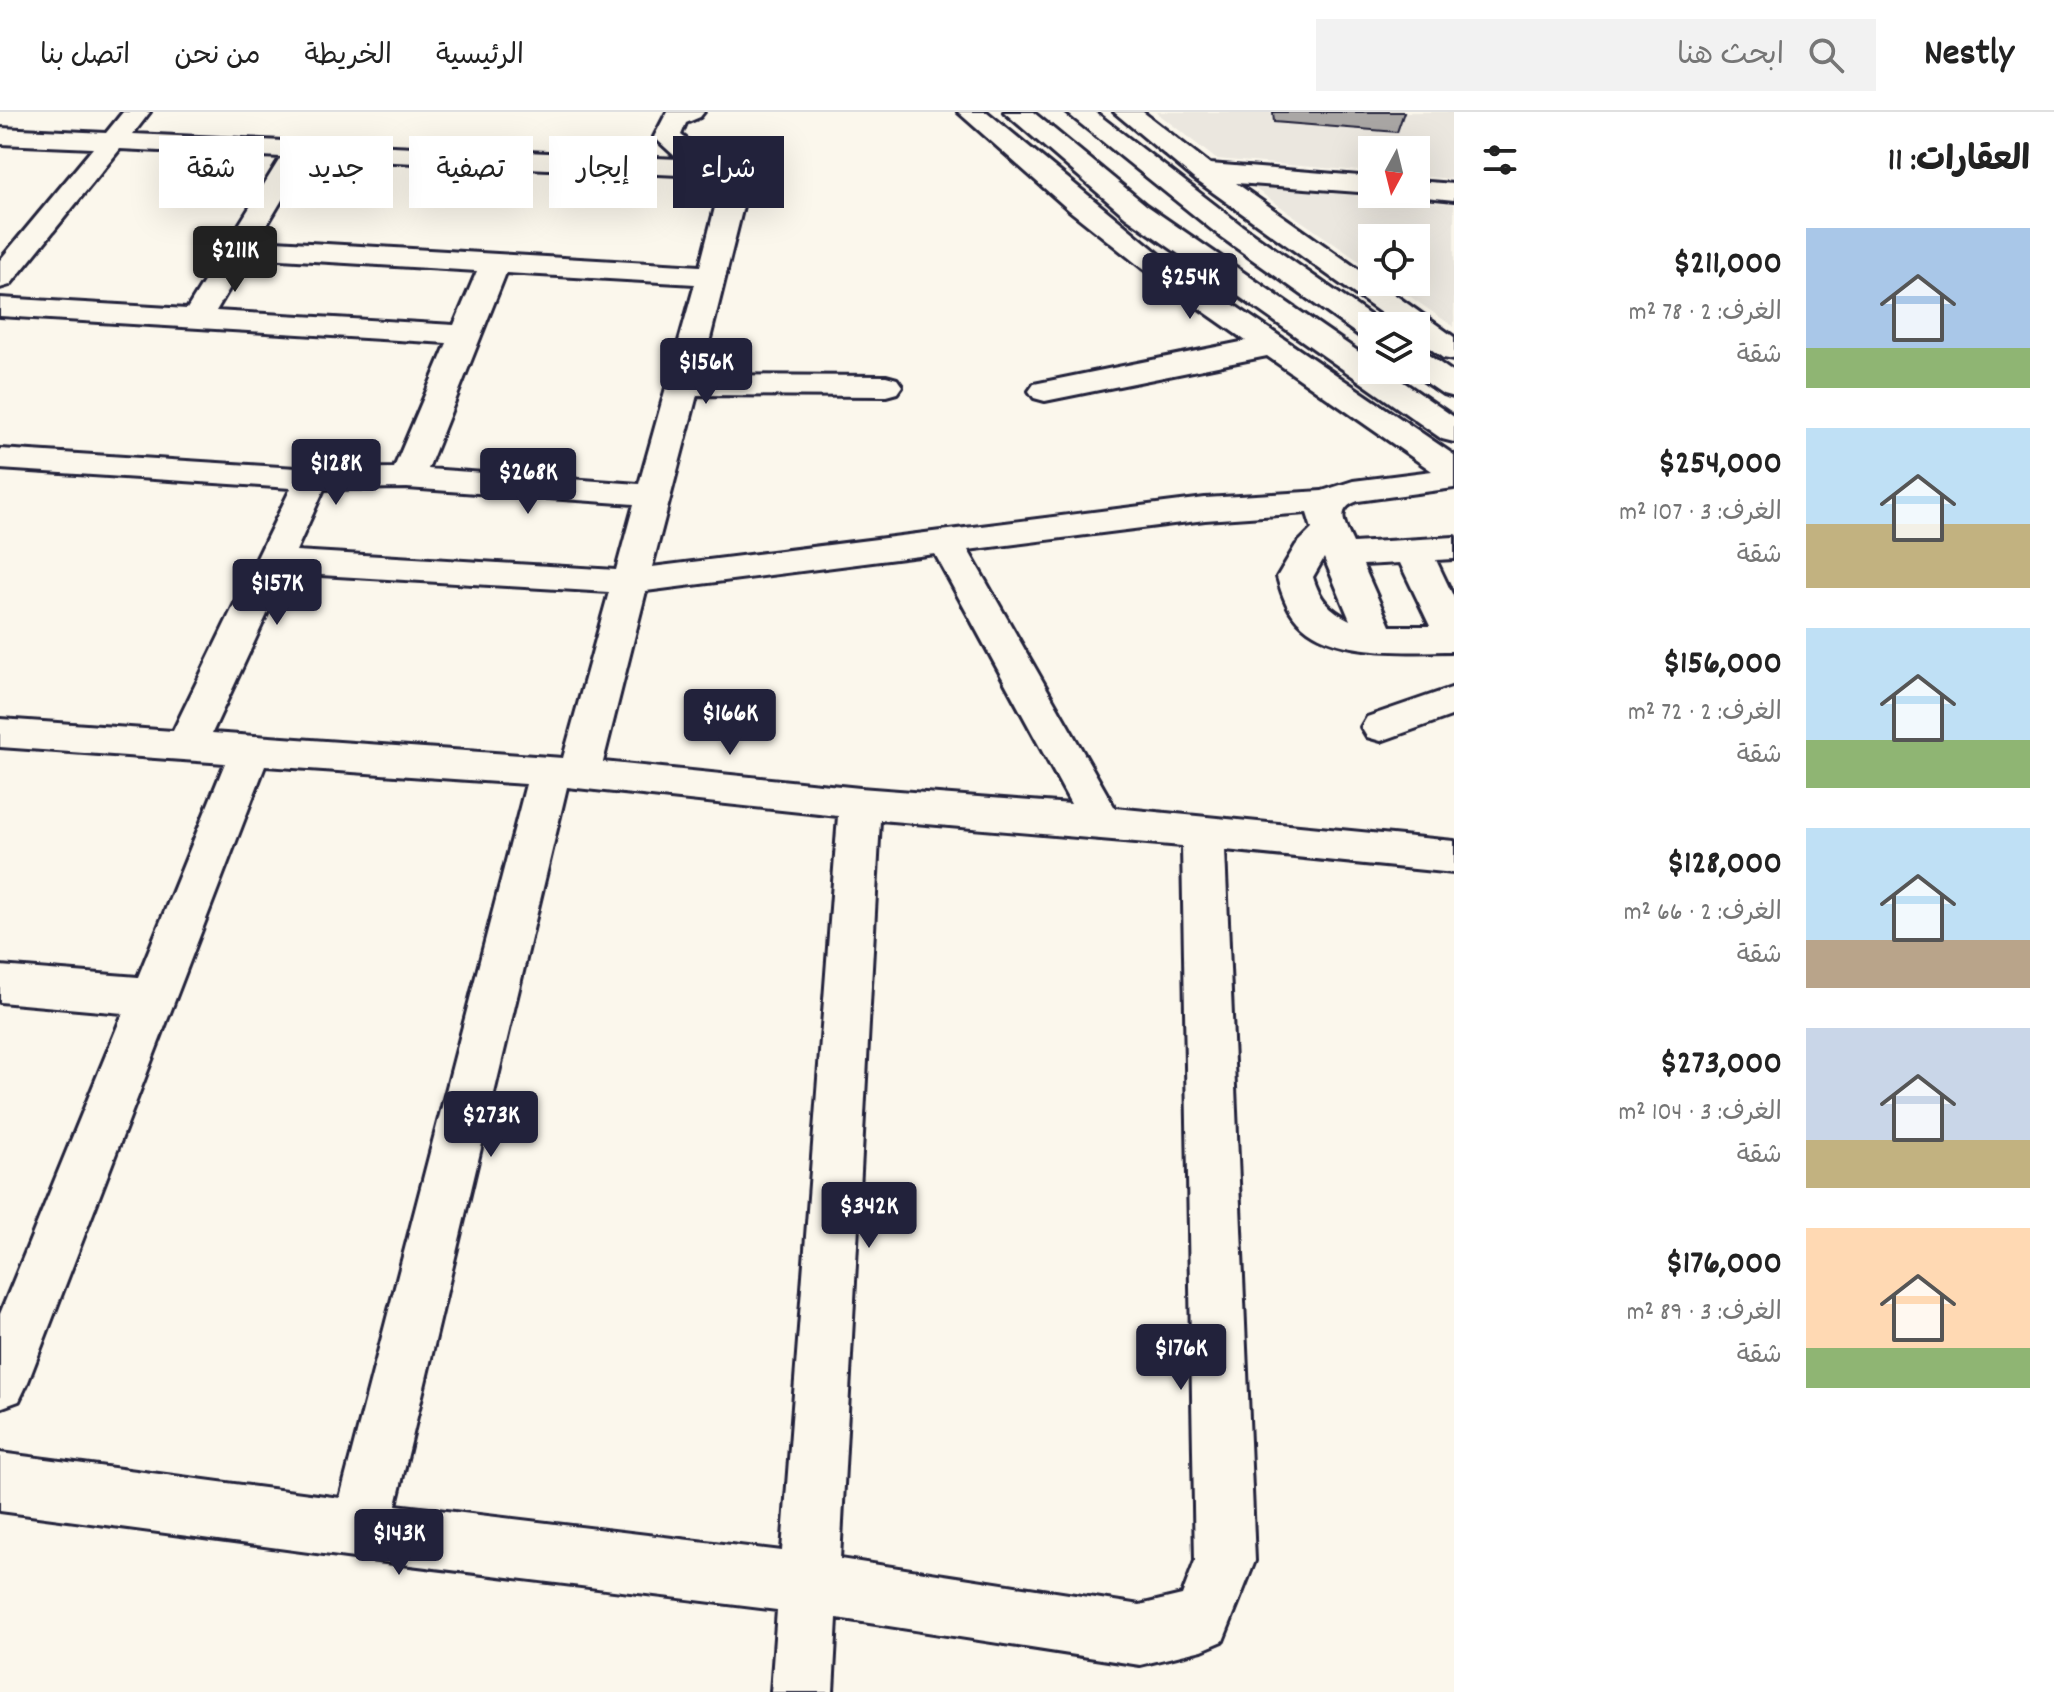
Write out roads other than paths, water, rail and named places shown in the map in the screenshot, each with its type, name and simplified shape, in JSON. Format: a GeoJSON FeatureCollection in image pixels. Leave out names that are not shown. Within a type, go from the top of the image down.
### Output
{"type":"FeatureCollection","features":[{"type":"Feature","properties":{"kind":"street"},"geometry":{"type":"LineString","coordinates":[[0,279],[137,112]]}},
{"type":"Feature","properties":{"kind":"street"},"geometry":{"type":"LineString","coordinates":[[673,142],[667,137],[675,118],[691,112]]}},
{"type":"Feature","properties":{"kind":"street"},"geometry":{"type":"LineString","coordinates":[[971,112],[1113,233],[1454,470]]}},
{"type":"Feature","properties":{"kind":"street"},"geometry":{"type":"LineString","coordinates":[[1017,112],[1146,218],[1454,432]]}},
{"type":"Feature","properties":{"kind":"street"},"geometry":{"type":"LineString","coordinates":[[1079,112],[1231,231],[1358,320]]}},
{"type":"Feature","properties":{"kind":"street"},"geometry":{"type":"LineString","coordinates":[[1127,112],[1203,172],[1454,351]]}},
{"type":"Feature","properties":{"kind":"street"},"geometry":{"type":"LineString","coordinates":[[0,136],[280,149]]}},
{"type":"Feature","properties":{"kind":"street"},"geometry":{"type":"LineString","coordinates":[[393,154],[673,167]]}},
{"type":"Feature","properties":{"kind":"street"},"geometry":{"type":"LineString","coordinates":[[1203,172],[1358,184]]}},
{"type":"Feature","properties":{"kind":"street"},"geometry":{"type":"LineString","coordinates":[[196,319],[280,180]]}},
{"type":"Feature","properties":{"kind":"street"},"geometry":{"type":"LineString","coordinates":[[1430,190],[1454,192]]}},
{"type":"Feature","properties":{"kind":"street"},"geometry":{"type":"LineString","coordinates":[[361,1530],[564,772],[629,582],[730,208]]}},
{"type":"Feature","properties":{"kind":"street"},"geometry":{"type":"LineString","coordinates":[[240,248],[712,276]]}},
{"type":"Feature","properties":{"kind":"street"},"geometry":{"type":"LineString","coordinates":[[407,478],[495,263]]}},
{"type":"Feature","properties":{"kind":"street"},"geometry":{"type":"LineString","coordinates":[[0,307],[467,335]]}},
{"type":"Feature","properties":{"kind":"street"},"geometry":{"type":"LineString","coordinates":[[1045,391],[1273,345]]}},
{"type":"Feature","properties":{"kind":"street"},"geometry":{"type":"LineString","coordinates":[[1430,371],[1454,387]]}},
{"type":"Feature","properties":{"kind":"street"},"geometry":{"type":"LineString","coordinates":[[682,385],[886,386]]}},
{"type":"Feature","properties":{"kind":"street"},"geometry":{"type":"LineString","coordinates":[[0,459],[312,479],[407,478],[652,495]]}},
{"type":"Feature","properties":{"kind":"street"},"geometry":{"type":"LineString","coordinates":[[1413,551],[1454,637],[1376,637],[1347,633],[1330,626],[1308,608],[1297,587],[1298,568],[1334,529],[1353,491],[1454,478]]}},
{"type":"Feature","properties":{"kind":"street"},"geometry":{"type":"LineString","coordinates":[[185,747],[312,479]]}},
{"type":"Feature","properties":{"kind":"street"},"geometry":{"type":"LineString","coordinates":[[1404,486],[1454,532]]}},
{"type":"Feature","properties":{"kind":"street"},"geometry":{"type":"LineString","coordinates":[[275,561],[629,582],[1205,509],[1334,529],[1413,551],[1454,548]]}},
{"type":"Feature","properties":{"kind":"street"},"geometry":{"type":"LineString","coordinates":[[1334,529],[1376,637]]}},
{"type":"Feature","properties":{"kind":"street"},"geometry":{"type":"LineString","coordinates":[[946,542],[1102,822]]}},
{"type":"Feature","properties":{"kind":"street"},"geometry":{"type":"LineString","coordinates":[[1381,727],[1454,700]]}},
{"type":"Feature","properties":{"kind":"street"},"geometry":{"type":"LineString","coordinates":[[0,733],[564,772],[860,803],[1102,822],[1454,857]]}},
{"type":"Feature","properties":{"kind":"street"},"geometry":{"type":"LineString","coordinates":[[0,1382],[250,751]]}},
{"type":"Feature","properties":{"kind":"street"},"geometry":{"type":"LineString","coordinates":[[802,1692],[860,803]]}},
{"type":"Feature","properties":{"kind":"street"},"geometry":{"type":"LineString","coordinates":[[0,1482],[361,1530],[810,1584],[1140,1635],[1202,1620],[1225,1561],[1203,832]]}},
{"type":"Feature","properties":{"kind":"street"},"geometry":{"type":"LineString","coordinates":[[0,984],[153,997]]}}]}
